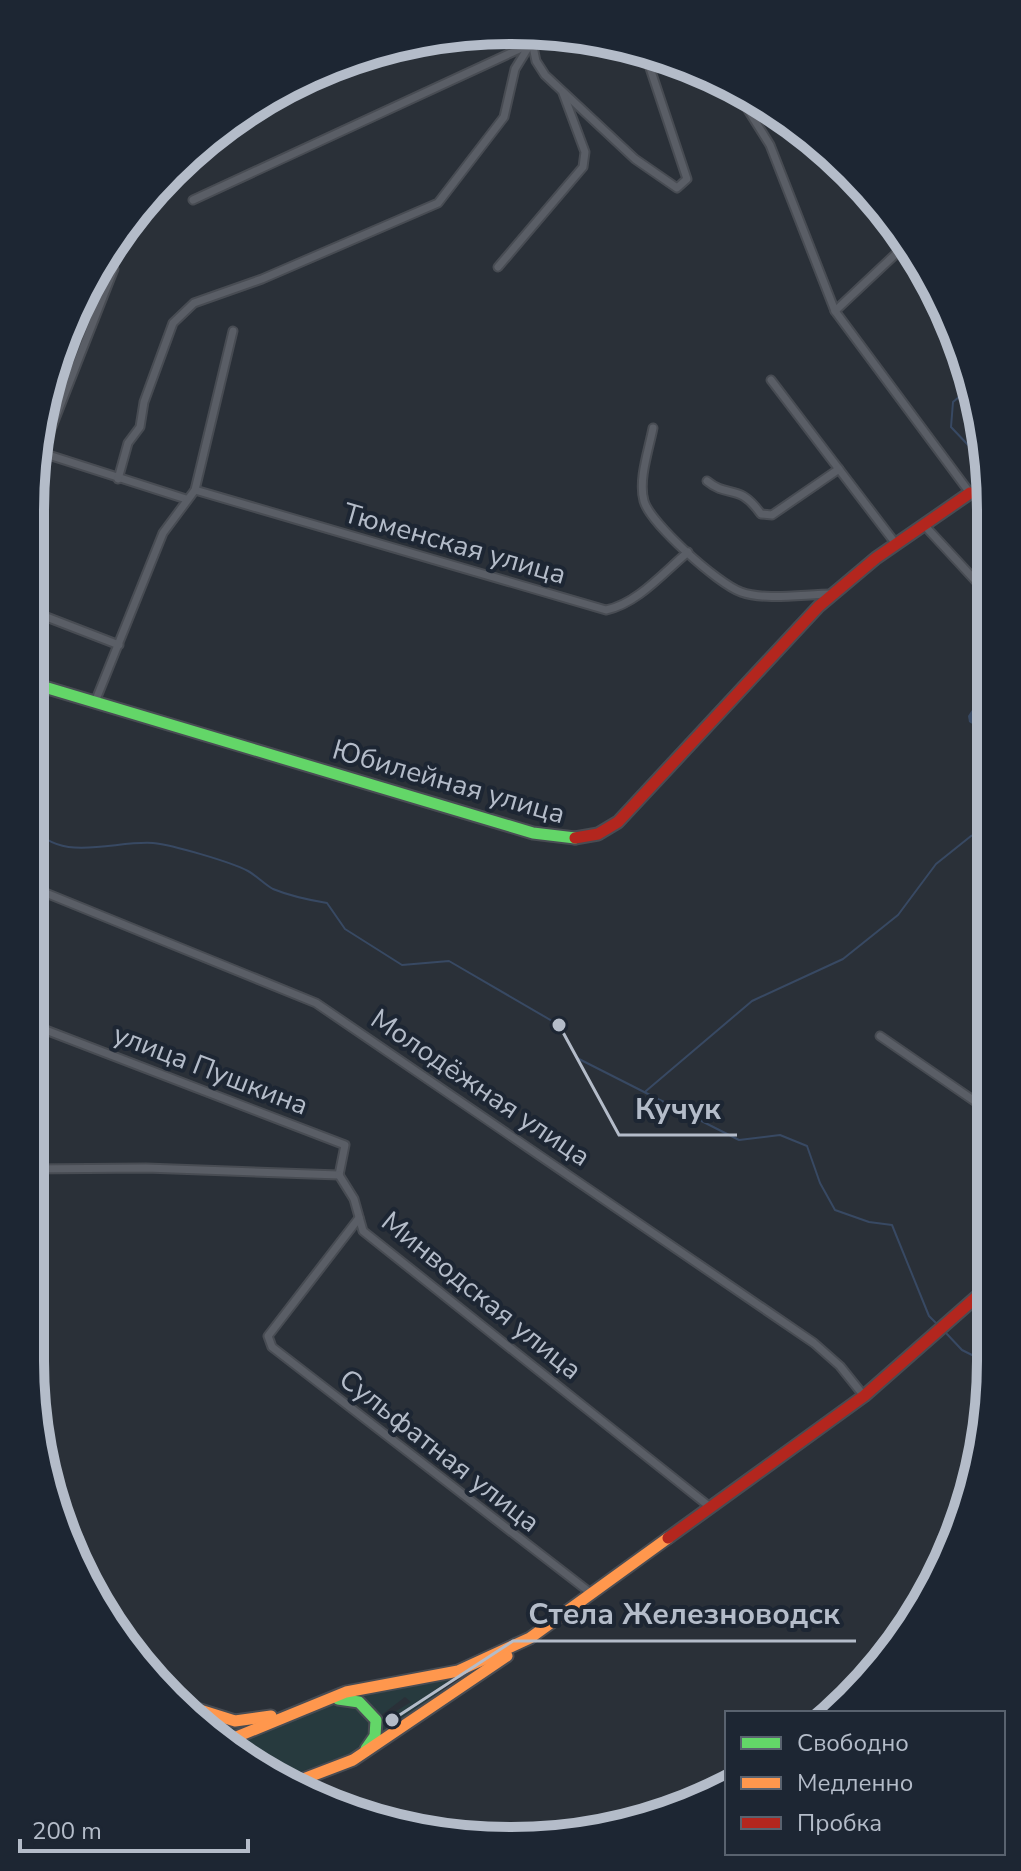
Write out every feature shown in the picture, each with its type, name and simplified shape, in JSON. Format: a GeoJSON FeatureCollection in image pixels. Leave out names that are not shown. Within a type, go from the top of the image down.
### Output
{"type":"FeatureCollection","features":[{"type":"Feature","properties":{"kind":"main road","name":"Юбилейная улица"},"geometry":{"type":"LineString","coordinates":[[44,687],[533,833],[573,840],[588,839],[618,822],[832,594],[896,544],[970,493]]}},
{"type":"Feature","properties":{"kind":"main road"},"geometry":{"type":"LineString","coordinates":[[304,1779],[353,1760],[393,1736],[592,1594],[864,1396],[977,1296]]}},
{"type":"Feature","properties":{"kind":"main road"},"geometry":{"type":"LineString","coordinates":[[205,1713],[248,1722],[368,1687],[458,1671],[530,1638]]}},
{"type":"Feature","properties":{"kind":"main road"},"geometry":{"type":"LineString","coordinates":[[236,1737],[326,1699],[359,1702],[376,1720],[370,1746],[353,1760]]}},
{"type":"Feature","properties":{"kind":"street"},"geometry":{"type":"LineString","coordinates":[[193,200],[522,44]]}},
{"type":"Feature","properties":{"kind":"street"},"geometry":{"type":"LineString","coordinates":[[118,479],[128,443],[140,427],[144,402],[173,323],[194,303],[262,279],[438,203],[504,117],[515,69],[528,45]]}},
{"type":"Feature","properties":{"kind":"street"},"geometry":{"type":"LineString","coordinates":[[532,45],[540,69],[562,91],[635,159],[677,188],[687,179],[649,66]]}},
{"type":"Feature","properties":{"kind":"street"},"geometry":{"type":"LineString","coordinates":[[498,267],[583,167],[585,152],[562,91]]}},
{"type":"Feature","properties":{"kind":"street"},"geometry":{"type":"LineString","coordinates":[[747,108],[770,145],[835,311],[970,493],[976,489]]}},
{"type":"Feature","properties":{"kind":"street"},"geometry":{"type":"LineString","coordinates":[[835,311],[898,252]]}},
{"type":"Feature","properties":{"kind":"street"},"geometry":{"type":"LineString","coordinates":[[55,412],[114,269]]}},
{"type":"Feature","properties":{"kind":"street"},"geometry":{"type":"LineString","coordinates":[[95,702],[163,533],[195,490],[233,331]]}},
{"type":"Feature","properties":{"kind":"street"},"geometry":{"type":"LineString","coordinates":[[771,380],[896,544]]}},
{"type":"Feature","properties":{"kind":"street"},"geometry":{"type":"LineString","coordinates":[[653,428],[642,490],[644,502],[688,552],[730,587],[744,594],[832,594]]}},
{"type":"Feature","properties":{"kind":"street"},"geometry":{"type":"LineString","coordinates":[[47,455],[186,499]]}},
{"type":"Feature","properties":{"kind":"street"},"geometry":{"type":"LineString","coordinates":[[707,481],[715,487],[745,494],[761,514],[772,515],[839,469]]}},
{"type":"Feature","properties":{"kind":"street","name":"Тюменская улица"},"geometry":{"type":"LineString","coordinates":[[195,490],[606,610],[619,607],[632,598],[688,552]]}},
{"type":"Feature","properties":{"kind":"street"},"geometry":{"type":"LineString","coordinates":[[924,525],[977,582]]}},
{"type":"Feature","properties":{"kind":"street"},"geometry":{"type":"LineString","coordinates":[[44,616],[119,645]]}},
{"type":"Feature","properties":{"kind":"street","name":"Молодёжная улица"},"geometry":{"type":"LineString","coordinates":[[44,892],[316,1003],[814,1343],[840,1366],[864,1396]]}},
{"type":"Feature","properties":{"kind":"street","name":"улица Пушкина"},"geometry":{"type":"LineString","coordinates":[[44,1029],[345,1145],[339,1175]]}},
{"type":"Feature","properties":{"kind":"street"},"geometry":{"type":"LineString","coordinates":[[880,1036],[977,1103]]}},
{"type":"Feature","properties":{"kind":"street"},"geometry":{"type":"LineString","coordinates":[[44,1169],[146,1168],[339,1175]]}},
{"type":"Feature","properties":{"kind":"street","name":"Минводская улица"},"geometry":{"type":"LineString","coordinates":[[339,1175],[354,1199],[363,1231],[710,1507]]}},
{"type":"Feature","properties":{"kind":"street","name":"Сульфатная улица"},"geometry":{"type":"LineString","coordinates":[[359,1218],[268,1336],[272,1347],[592,1594]]}},
{"type":"Feature","properties":{"kind":"green space"},"geometry":{"type":"Polygon","coordinates":[[[462,1674],[378,1742],[381,1721],[391,1725],[397,1719],[393,1713],[411,1702],[405,1697],[380,1716],[368,1701],[357,1695],[462,1674]]]}},
{"type":"Feature","properties":{"kind":"green space"},"geometry":{"type":"Polygon","coordinates":[[[336,1704],[360,1706],[371,1719],[367,1743],[354,1752],[295,1774],[240,1740],[336,1704]]]}},
{"type":"Feature","properties":{"kind":"green space"},"geometry":{"type":"Polygon","coordinates":[[[208,1715],[240,1726],[245,1726],[229,1733],[208,1715]]]}},
{"type":"Feature","properties":{"kind":"water"},"geometry":{"type":"Polygon","coordinates":[[[977,702],[977,727],[969,722],[968,716],[977,702]]]}},
{"type":"Feature","properties":{"kind":"water"},"geometry":{"type":"Polygon","coordinates":[[[977,824],[977,840],[971,836],[977,824]]]}},
{"type":"Feature","properties":{"kind":"waterway"},"geometry":{"type":"LineString","coordinates":[[962,394],[953,402],[951,427],[973,450]]}},
{"type":"Feature","properties":{"kind":"waterway"},"geometry":{"type":"LineString","coordinates":[[646,1091],[752,1001],[843,959],[898,915],[936,864],[971,836]]}},
{"type":"Feature","properties":{"kind":"waterway"},"geometry":{"type":"LineString","coordinates":[[44,837],[56,844],[88,848],[153,843],[240,867],[279,891],[327,903],[345,929],[402,965],[449,961],[559,1025],[577,1058],[739,1140],[780,1135],[807,1146],[820,1183],[835,1210],[869,1222],[892,1225],[929,1316],[936,1323]]}},
{"type":"Feature","properties":{"kind":"waterway"},"geometry":{"type":"LineString","coordinates":[[946,1333],[962,1350],[977,1358]]}},
{"type":"Feature","properties":{"kind":"traffic: fast"},"geometry":{"type":"LineString","coordinates":[[44,687],[533,833],[575,838]]}},
{"type":"Feature","properties":{"kind":"traffic: fast"},"geometry":{"type":"LineString","coordinates":[[338,1699],[359,1702],[376,1720],[375,1736],[366,1749]]}},
{"type":"Feature","properties":{"kind":"traffic: slow"},"geometry":{"type":"LineString","coordinates":[[236,1737],[346,1692],[458,1671],[530,1638],[668,1538]]}},
{"type":"Feature","properties":{"kind":"traffic: slow"},"geometry":{"type":"LineString","coordinates":[[304,1779],[353,1760],[507,1656]]}},
{"type":"Feature","properties":{"kind":"traffic: slow"},"geometry":{"type":"LineString","coordinates":[[203,1711],[235,1721],[271,1716]]}},
{"type":"Feature","properties":{"kind":"traffic: jam"},"geometry":{"type":"LineString","coordinates":[[575,838],[598,834],[618,822],[819,606],[876,558],[970,493]]}},
{"type":"Feature","properties":{"kind":"traffic: jam"},"geometry":{"type":"LineString","coordinates":[[668,1538],[864,1396],[977,1296]]}},
{"type":"Feature","properties":{"kind":"place","name":"Кучук"},"geometry":{"type":"Point","coordinates":[559,1025]}},
{"type":"Feature","properties":{"kind":"place","name":"Стела Железноводск"},"geometry":{"type":"Point","coordinates":[392,1720]}}]}
